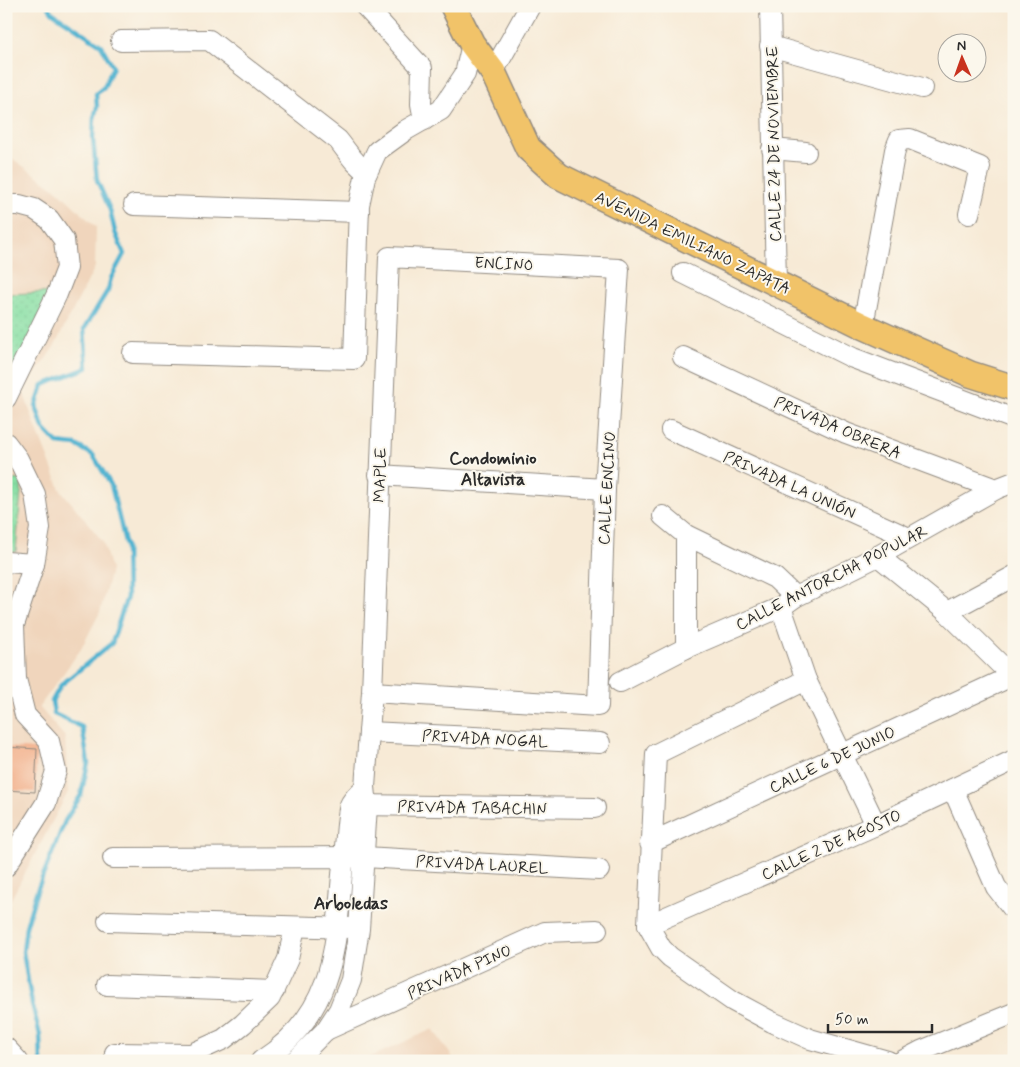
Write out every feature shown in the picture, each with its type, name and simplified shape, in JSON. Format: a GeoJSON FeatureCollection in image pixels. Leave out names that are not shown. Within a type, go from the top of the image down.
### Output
{"type":"FeatureCollection","features":[{"type":"Feature","properties":{"kind":"main road","name":"AVENIDA EMILIANO ZAPATA"},"geometry":{"type":"LineString","coordinates":[[453,6],[472,44],[493,72],[528,148],[559,176],[862,326],[970,374],[1014,388]]}},
{"type":"Feature","properties":{"kind":"street"},"geometry":{"type":"LineString","coordinates":[[365,6],[422,68],[421,104],[424,120]]}},
{"type":"Feature","properties":{"kind":"street"},"geometry":{"type":"LineString","coordinates":[[493,72],[530,6]]}},
{"type":"Feature","properties":{"kind":"street","name":"CALLE 24 DE NOVIEMBRE"},"geometry":{"type":"LineString","coordinates":[[770,6],[776,282]]}},
{"type":"Feature","properties":{"kind":"street"},"geometry":{"type":"LineString","coordinates":[[122,41],[209,40],[338,140],[351,154],[357,166],[367,172]]}},
{"type":"Feature","properties":{"kind":"street"},"geometry":{"type":"LineString","coordinates":[[133,353],[354,359],[359,212],[364,177],[377,151],[406,130],[441,110],[464,74],[472,44]]}},
{"type":"Feature","properties":{"kind":"street"},"geometry":{"type":"LineString","coordinates":[[770,46],[922,88]]}},
{"type":"Feature","properties":{"kind":"street"},"geometry":{"type":"LineString","coordinates":[[862,326],[895,150],[899,140],[910,139],[980,167],[969,214]]}},
{"type":"Feature","properties":{"kind":"street"},"geometry":{"type":"LineString","coordinates":[[772,149],[806,152]]}},
{"type":"Feature","properties":{"kind":"street"},"geometry":{"type":"LineString","coordinates":[[6,205],[19,205],[34,209],[49,219],[64,240],[67,268],[57,294],[6,398]]}},
{"type":"Feature","properties":{"kind":"street"},"geometry":{"type":"LineString","coordinates":[[134,205],[359,212]]}},
{"type":"Feature","properties":{"kind":"street","name":"ENCINO"},"geometry":{"type":"LineString","coordinates":[[389,257],[618,269]]}},
{"type":"Feature","properties":{"kind":"street","name":"MAPLE"},"geometry":{"type":"LineString","coordinates":[[361,799],[372,692],[389,257]]}},
{"type":"Feature","properties":{"kind":"street","name":"CALLE ENCINO"},"geometry":{"type":"LineString","coordinates":[[372,692],[598,706],[605,489],[618,269]]}},
{"type":"Feature","properties":{"kind":"street"},"geometry":{"type":"LineString","coordinates":[[683,273],[853,358],[1014,419]]}},
{"type":"Feature","properties":{"kind":"street","name":"PRIVADA OBRERA"},"geometry":{"type":"LineString","coordinates":[[683,357],[846,433],[1005,486]]}},
{"type":"Feature","properties":{"kind":"street","name":"PRIVADA LA UNIÓN"},"geometry":{"type":"LineString","coordinates":[[671,430],[909,538]]}},
{"type":"Feature","properties":{"kind":"street"},"geometry":{"type":"LineString","coordinates":[[6,443],[18,459],[34,494],[40,528],[34,564],[14,625],[16,679],[25,715],[49,741],[56,771],[46,803],[6,866]]}},
{"type":"Feature","properties":{"kind":"street"},"geometry":{"type":"LineString","coordinates":[[379,475],[605,489]]}},
{"type":"Feature","properties":{"kind":"street","name":"CALLE ANTORCHA POPULAR"},"geometry":{"type":"LineString","coordinates":[[620,682],[686,648],[788,602],[878,556],[1005,486]]}},
{"type":"Feature","properties":{"kind":"street"},"geometry":{"type":"LineString","coordinates":[[663,516],[686,535],[775,578],[788,602],[806,680],[876,825]]}},
{"type":"Feature","properties":{"kind":"street"},"geometry":{"type":"LineString","coordinates":[[686,535],[686,648]]}},
{"type":"Feature","properties":{"kind":"street"},"geometry":{"type":"LineString","coordinates":[[878,556],[947,612],[1013,677]]}},
{"type":"Feature","properties":{"kind":"street"},"geometry":{"type":"LineString","coordinates":[[6,562],[34,564]]}},
{"type":"Feature","properties":{"kind":"street"},"geometry":{"type":"LineString","coordinates":[[947,612],[1014,576]]}},
{"type":"Feature","properties":{"kind":"street","name":"CALLE 6 DE JUNIO"},"geometry":{"type":"LineString","coordinates":[[650,843],[1013,677]]}},
{"type":"Feature","properties":{"kind":"street"},"geometry":{"type":"LineString","coordinates":[[806,680],[656,754],[650,843],[648,925],[661,948],[670,957],[732,1001],[810,1039],[888,1061]]}},
{"type":"Feature","properties":{"kind":"street","name":"PRIVADA NOGAL"},"geometry":{"type":"LineString","coordinates":[[368,732],[600,743]]}},
{"type":"Feature","properties":{"kind":"street","name":"CALLE 2 DE AGOSTO"},"geometry":{"type":"LineString","coordinates":[[648,925],[876,825],[1014,760]]}},
{"type":"Feature","properties":{"kind":"street"},"geometry":{"type":"LineString","coordinates":[[953,789],[996,887],[1014,910]]}},
{"type":"Feature","properties":{"kind":"street"},"geometry":{"type":"LineString","coordinates":[[294,1061],[326,1030],[339,1010],[350,980],[359,929],[364,857],[361,799]]}},
{"type":"Feature","properties":{"kind":"street"},"geometry":{"type":"LineString","coordinates":[[261,1061],[298,1030],[319,1000],[331,968],[344,857],[361,799]]}},
{"type":"Feature","properties":{"kind":"street","name":"PRIVADA TABACHIN"},"geometry":{"type":"LineString","coordinates":[[361,799],[595,808]]}},
{"type":"Feature","properties":{"kind":"street"},"geometry":{"type":"LineString","coordinates":[[6,832],[26,834]]}},
{"type":"Feature","properties":{"kind":"street"},"geometry":{"type":"LineString","coordinates":[[113,858],[344,857]]}},
{"type":"Feature","properties":{"kind":"street","name":"PRIVADA LAUREL"},"geometry":{"type":"LineString","coordinates":[[344,857],[599,870]]}},
{"type":"Feature","properties":{"kind":"street"},"geometry":{"type":"LineString","coordinates":[[108,922],[359,929]]}},
{"type":"Feature","properties":{"kind":"street"},"geometry":{"type":"LineString","coordinates":[[115,1054],[191,1054],[224,1039],[270,998],[288,959],[295,927]]}},
{"type":"Feature","properties":{"kind":"street","name":"PRIVADA PINO"},"geometry":{"type":"LineString","coordinates":[[326,1030],[545,932],[597,930]]}},
{"type":"Feature","properties":{"kind":"street"},"geometry":{"type":"LineString","coordinates":[[107,985],[274,991]]}},
{"type":"Feature","properties":{"kind":"street"},"geometry":{"type":"LineString","coordinates":[[902,1061],[919,1056],[1014,1013]]}},
{"type":"Feature","properties":{"kind":"street"},"geometry":{"type":"LineString","coordinates":[[6,1048],[18,1061]]}},
{"type":"Feature","properties":{"kind":"shaded area"},"geometry":{"type":"Polygon","coordinates":[[[6,154],[58,191],[96,227],[95,267],[54,347],[23,391],[60,489],[103,542],[111,570],[100,612],[81,649],[39,707],[65,737],[68,792],[10,901],[6,965],[6,154]]]}},
{"type":"Feature","properties":{"kind":"shaded area"},"geometry":{"type":"Polygon","coordinates":[[[433,1029],[455,1061],[362,1061],[433,1029]]]}},
{"type":"Feature","properties":{"kind":"green space"},"geometry":{"type":"Polygon","coordinates":[[[56,292],[6,392],[9,294],[56,292]]]}},
{"type":"Feature","properties":{"kind":"green space"},"geometry":{"type":"Polygon","coordinates":[[[6,479],[22,480],[16,552],[6,552],[6,479]]]}},
{"type":"Feature","properties":{"kind":"building"},"geometry":{"type":"Polygon","coordinates":[[[6,747],[37,749],[35,792],[6,790],[6,747]]]}},
{"type":"Feature","properties":{"kind":"waterway"},"geometry":{"type":"LineString","coordinates":[[41,1061],[40,1035],[32,1004],[23,952],[26,927],[36,893],[65,821],[81,795],[88,763],[82,727],[54,714],[52,701],[61,685],[112,643],[127,597],[126,546],[111,485],[93,455],[76,445],[57,443],[43,428],[36,406],[43,385],[87,368],[84,329],[108,290],[111,278],[124,254],[115,232],[110,210],[97,180],[93,138],[94,118],[97,107],[96,94],[104,87],[113,67],[101,45],[53,13],[48,6]]}},
{"type":"Feature","properties":{"kind":"district","name":"Condominio Altavista"},"geometry":{"type":"Point","coordinates":[493,468]}},
{"type":"Feature","properties":{"kind":"district","name":"Arboledas"},"geometry":{"type":"Point","coordinates":[351,903]}}]}
